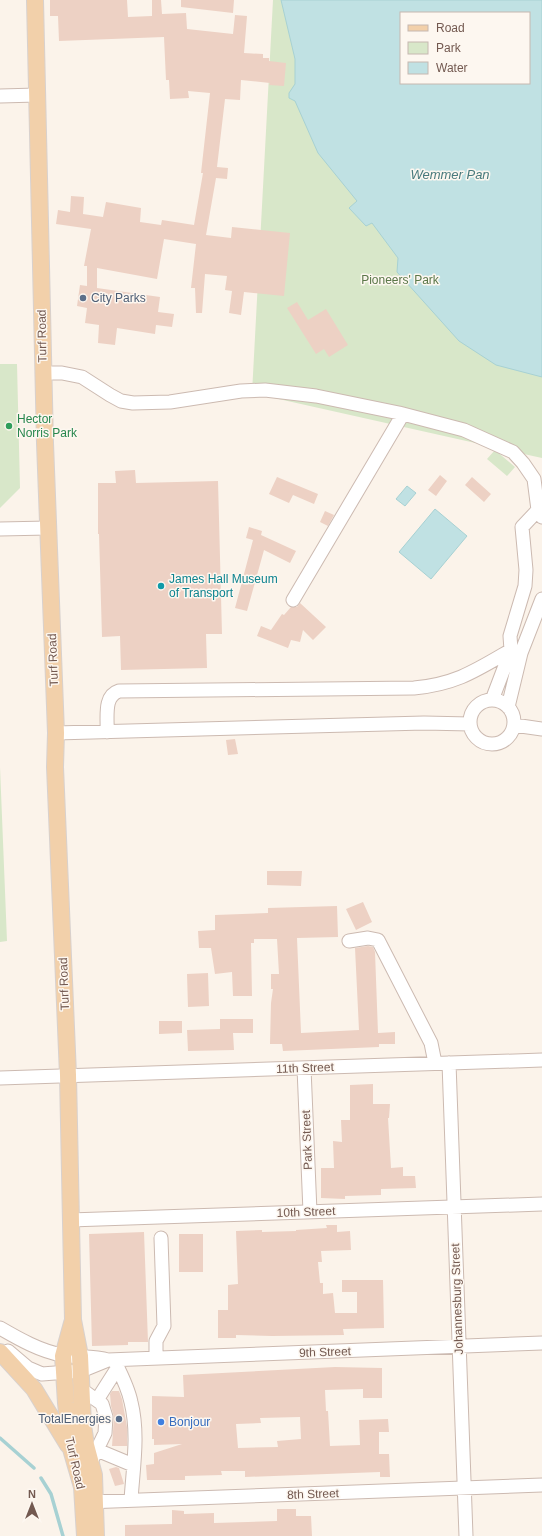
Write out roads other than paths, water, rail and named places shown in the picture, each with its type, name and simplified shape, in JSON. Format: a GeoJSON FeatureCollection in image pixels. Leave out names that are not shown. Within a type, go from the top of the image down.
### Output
{"type":"FeatureCollection","features":[{"type":"Feature","properties":{"kind":"main road","name":"Turf Road"},"geometry":{"type":"LineString","coordinates":[[34,0],[43,374],[56,733],[55,768],[68,1075],[73,1320],[81,1364],[83,1425],[86,1445],[94,1456],[94,1475],[85,1536]]}},
{"type":"Feature","properties":{"kind":"main road","name":"Turf Road"},"geometry":{"type":"LineString","coordinates":[[73,1320],[63,1356],[67,1419],[71,1449],[89,1502],[96,1536]]}},
{"type":"Feature","properties":{"kind":"main road"},"geometry":{"type":"LineString","coordinates":[[0,1352],[34,1389],[64,1440],[71,1449]]}},
{"type":"Feature","properties":{"kind":"street"},"geometry":{"type":"LineString","coordinates":[[0,96],[37,95]]}},
{"type":"Feature","properties":{"kind":"street"},"geometry":{"type":"LineString","coordinates":[[43,374],[62,374],[82,377],[110,395],[121,400],[134,403],[170,402],[240,391],[265,390],[316,396],[403,414],[464,430],[513,452],[534,479],[540,513],[522,528],[526,570],[525,586],[510,636],[516,652],[508,707]]}},
{"type":"Feature","properties":{"kind":"street"},"geometry":{"type":"LineString","coordinates":[[293,600],[403,414]]}},
{"type":"Feature","properties":{"kind":"street"},"geometry":{"type":"LineString","coordinates":[[0,529],[48,528]]}},
{"type":"Feature","properties":{"kind":"street"},"geometry":{"type":"LineString","coordinates":[[492,700],[516,652],[535,619],[542,599]]}},
{"type":"Feature","properties":{"kind":"street"},"geometry":{"type":"LineString","coordinates":[[107,732],[108,703],[110,697],[119,691],[426,687],[448,683],[516,652]]}},
{"type":"Feature","properties":{"kind":"street"},"geometry":{"type":"LineString","coordinates":[[492,700],[504,703],[514,718],[514,725],[509,736],[498,743],[492,744],[486,743],[475,736],[470,724],[470,718],[476,707],[480,703],[492,700]]}},
{"type":"Feature","properties":{"kind":"street"},"geometry":{"type":"LineString","coordinates":[[56,733],[424,723],[470,724]]}},
{"type":"Feature","properties":{"kind":"street"},"geometry":{"type":"LineString","coordinates":[[514,725],[542,729]]}},
{"type":"Feature","properties":{"kind":"street"},"geometry":{"type":"LineString","coordinates":[[349,941],[368,938],[378,940],[431,1043],[435,1063]]}},
{"type":"Feature","properties":{"kind":"street","name":"11th Street"},"geometry":{"type":"LineString","coordinates":[[0,1078],[542,1060]]}},
{"type":"Feature","properties":{"kind":"street","name":"Johannesburg Street"},"geometry":{"type":"LineString","coordinates":[[449,1063],[466,1536]]}},
{"type":"Feature","properties":{"kind":"street","name":"Park Street"},"geometry":{"type":"LineString","coordinates":[[304,1068],[310,1212]]}},
{"type":"Feature","properties":{"kind":"street","name":"10th Street"},"geometry":{"type":"LineString","coordinates":[[70,1220],[542,1204]]}},
{"type":"Feature","properties":{"kind":"street"},"geometry":{"type":"LineString","coordinates":[[156,1358],[156,1341],[164,1326],[161,1238]]}},
{"type":"Feature","properties":{"kind":"street"},"geometry":{"type":"LineString","coordinates":[[0,1328],[44,1350],[81,1364]]}},
{"type":"Feature","properties":{"kind":"street","name":"9th Street"},"geometry":{"type":"LineString","coordinates":[[81,1364],[99,1357],[113,1362],[156,1358],[542,1343]]}},
{"type":"Feature","properties":{"kind":"street"},"geometry":{"type":"LineString","coordinates":[[0,1346],[24,1366],[34,1372],[42,1374],[64,1373],[81,1364]]}},
{"type":"Feature","properties":{"kind":"street"},"geometry":{"type":"LineString","coordinates":[[97,1400],[113,1362]]}},
{"type":"Feature","properties":{"kind":"street"},"geometry":{"type":"LineString","coordinates":[[113,1362],[124,1380],[132,1403],[136,1442],[131,1500]]}},
{"type":"Feature","properties":{"kind":"street"},"geometry":{"type":"LineString","coordinates":[[81,1389],[102,1404],[106,1417],[105,1433],[94,1456],[134,1465]]}},
{"type":"Feature","properties":{"kind":"street","name":"8th Street"},"geometry":{"type":"LineString","coordinates":[[89,1502],[542,1485]]}},
{"type":"Feature","properties":{"kind":"water","name":"Wemmer Pan"},"geometry":{"type":"Polygon","coordinates":[[[281,0],[542,0],[542,377],[496,365],[459,341],[397,272],[398,258],[372,223],[366,226],[349,208],[357,201],[318,153],[295,101],[289,98],[289,93],[295,84],[295,59],[281,0]]]}},
{"type":"Feature","properties":{"kind":"water"},"geometry":{"type":"Polygon","coordinates":[[[407,486],[416,493],[405,506],[396,499],[407,486]]]}},
{"type":"Feature","properties":{"kind":"water"},"geometry":{"type":"Polygon","coordinates":[[[435,509],[467,536],[431,579],[399,552],[435,509]]]}},
{"type":"Feature","properties":{"kind":"waterway"},"geometry":{"type":"LineString","coordinates":[[0,1438],[34,1468]]}},
{"type":"Feature","properties":{"kind":"waterway"},"geometry":{"type":"LineString","coordinates":[[41,1478],[51,1494],[63,1536]]}},
{"type":"Feature","properties":{"kind":"place","name":"City Parks"},"geometry":{"type":"Point","coordinates":[83,298]}},
{"type":"Feature","properties":{"kind":"place","name":"Hector Norris Park"},"geometry":{"type":"Point","coordinates":[9,426]}},
{"type":"Feature","properties":{"kind":"place","name":"James Hall Museum of Transport"},"geometry":{"type":"Point","coordinates":[161,586]}},
{"type":"Feature","properties":{"kind":"place","name":"TotalEnergies"},"geometry":{"type":"Point","coordinates":[119,1419]}},
{"type":"Feature","properties":{"kind":"place","name":"Bonjour"},"geometry":{"type":"Point","coordinates":[161,1422]}},
{"type":"Feature","properties":{"kind":"park label","name":"Pioneers' Park"},"geometry":{"type":"Point","coordinates":[400,280]}}]}
